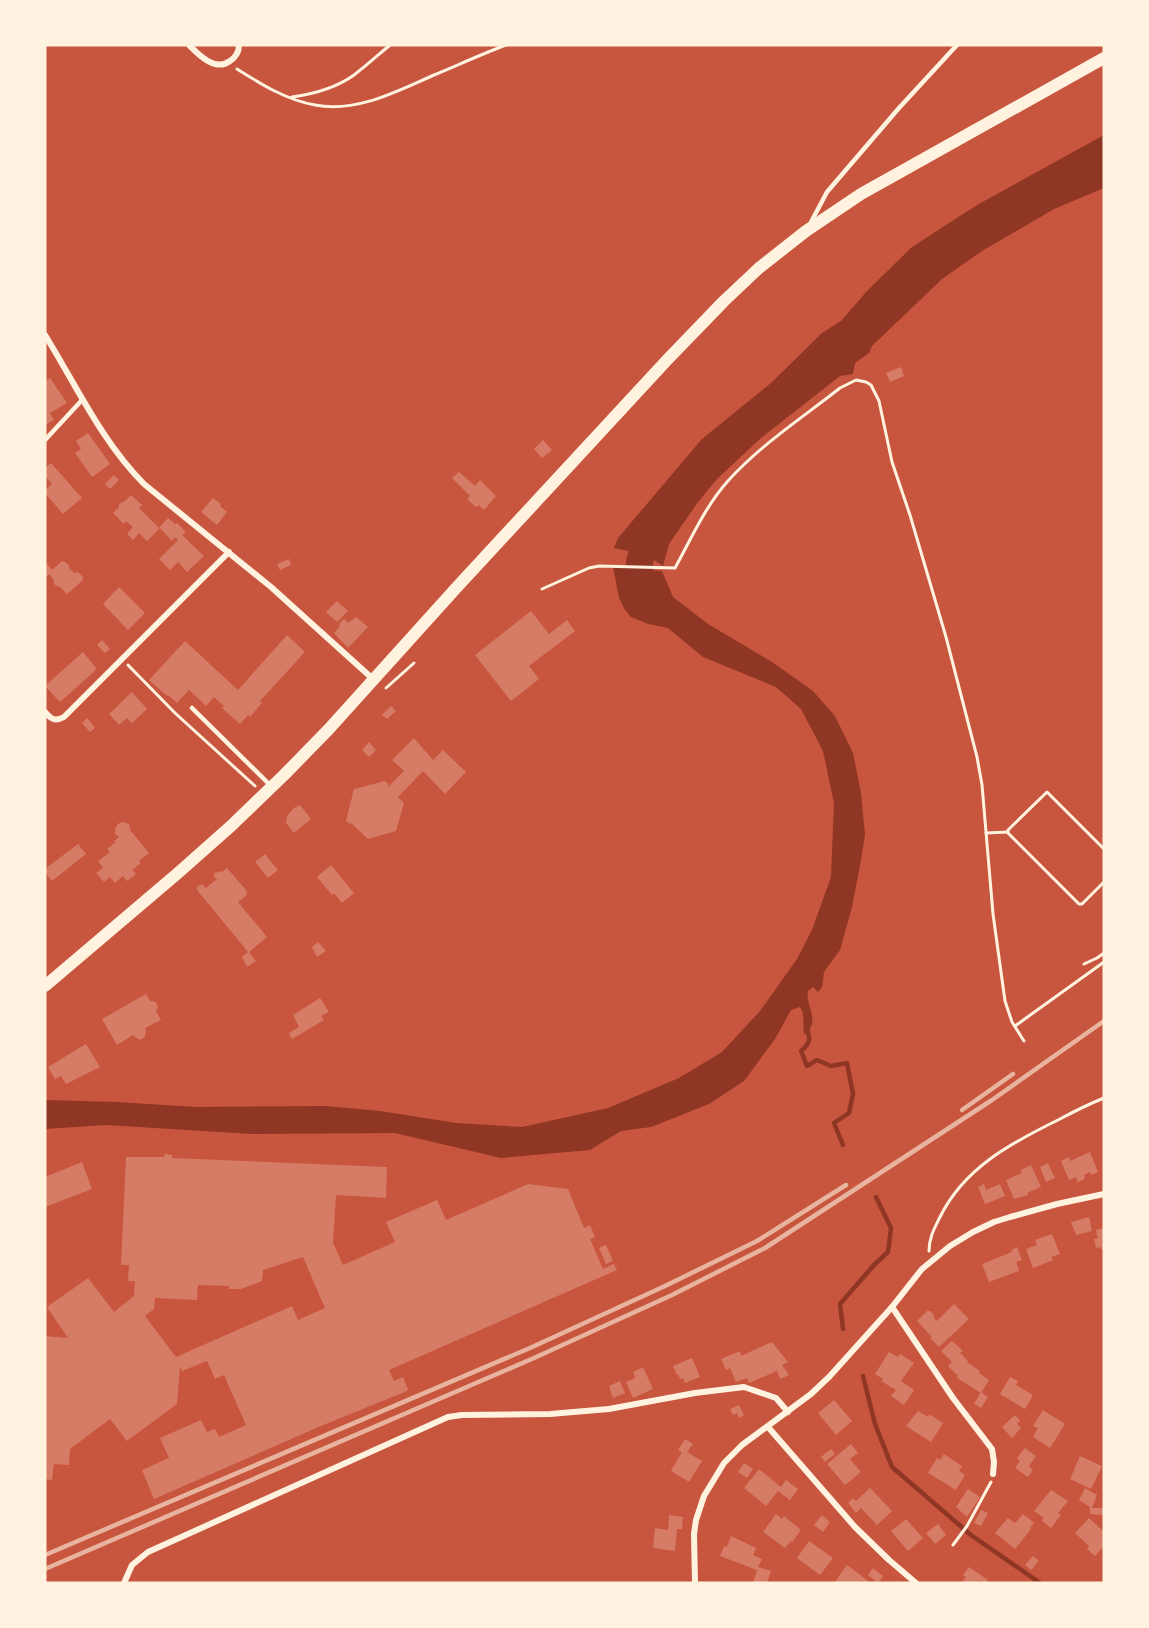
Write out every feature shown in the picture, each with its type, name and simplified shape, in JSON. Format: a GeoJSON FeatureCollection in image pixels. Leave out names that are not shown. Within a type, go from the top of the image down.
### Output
{"type":"FeatureCollection","features":[{"type":"Feature","properties":{"kind":"main road"},"geometry":{"type":"LineString","coordinates":[[45,986],[231,826],[267,783],[328,730],[457,587],[723,301],[778,252],[861,194],[1104,58]]}},
{"type":"Feature","properties":{"kind":"street"},"geometry":{"type":"LineString","coordinates":[[189,45],[209,62],[218,65],[227,63],[236,57],[239,45]]}},
{"type":"Feature","properties":{"kind":"street"},"geometry":{"type":"LineString","coordinates":[[45,335],[129,469],[144,484],[271,586],[373,679]]}},
{"type":"Feature","properties":{"kind":"street"},"geometry":{"type":"LineString","coordinates":[[45,712],[52,719],[64,717],[229,552]]}},
{"type":"Feature","properties":{"kind":"street"},"geometry":{"type":"LineString","coordinates":[[695,1583],[696,1520],[704,1496],[717,1473],[742,1445],[788,1412],[829,1377],[892,1307],[922,1269],[958,1241],[994,1222],[1104,1194]]}},
{"type":"Feature","properties":{"kind":"street"},"geometry":{"type":"LineString","coordinates":[[892,1307],[953,1398],[992,1449],[993,1474]]}},
{"type":"Feature","properties":{"kind":"street"},"geometry":{"type":"LineString","coordinates":[[124,1583],[132,1565],[148,1552],[448,1417],[550,1414],[609,1409],[695,1393],[744,1387],[776,1398],[788,1412]]}},
{"type":"Feature","properties":{"kind":"street"},"geometry":{"type":"LineString","coordinates":[[768,1427],[855,1527],[916,1583]]}},
{"type":"Feature","properties":{"kind":"lane"},"geometry":{"type":"LineString","coordinates":[[806,231],[827,192],[957,45]]}},
{"type":"Feature","properties":{"kind":"lane"},"geometry":{"type":"LineString","coordinates":[[45,440],[83,399]]}},
{"type":"Feature","properties":{"kind":"lane"},"geometry":{"type":"LineString","coordinates":[[192,708],[267,783]]}},
{"type":"Feature","properties":{"kind":"path"},"geometry":{"type":"LineString","coordinates":[[291,98],[312,94],[353,76],[390,45]]}},
{"type":"Feature","properties":{"kind":"path"},"geometry":{"type":"LineString","coordinates":[[227,63],[269,89],[291,98],[316,105],[343,107],[373,101],[506,45]]}},
{"type":"Feature","properties":{"kind":"path"},"geometry":{"type":"LineString","coordinates":[[542,590],[589,568],[610,565],[675,568],[706,511],[728,482],[751,458],[840,388],[856,380],[871,385],[882,410],[892,462],[949,648],[980,772],[993,914],[1005,1001],[1009,1015],[1024,1041]]}},
{"type":"Feature","properties":{"kind":"path"},"geometry":{"type":"LineString","coordinates":[[122,659],[175,713],[254,787],[267,783]]}},
{"type":"Feature","properties":{"kind":"path"},"geometry":{"type":"LineString","coordinates":[[1008,832],[1047,792],[1104,849]]}},
{"type":"Feature","properties":{"kind":"path"},"geometry":{"type":"LineString","coordinates":[[986,834],[1008,832]]}},
{"type":"Feature","properties":{"kind":"path"},"geometry":{"type":"LineString","coordinates":[[1008,832],[1079,904],[1082,904],[1104,882]]}},
{"type":"Feature","properties":{"kind":"path"},"geometry":{"type":"LineString","coordinates":[[1084,964],[1104,953]]}},
{"type":"Feature","properties":{"kind":"path"},"geometry":{"type":"LineString","coordinates":[[1015,1026],[1104,962]]}},
{"type":"Feature","properties":{"kind":"path"},"geometry":{"type":"LineString","coordinates":[[930,1262],[931,1234],[945,1205],[961,1184],[998,1152],[1019,1139],[1104,1098]]}},
{"type":"Feature","properties":{"kind":"path"},"geometry":{"type":"LineString","coordinates":[[953,1545],[967,1526],[988,1489],[993,1474]]}},
{"type":"Feature","properties":{"kind":"shaded area"},"geometry":{"type":"Polygon","coordinates":[[[1104,135],[1104,188],[1054,209],[982,251],[942,279],[872,346],[869,353],[855,363],[853,374],[840,376],[761,438],[717,479],[669,544],[663,566],[647,555],[614,548],[618,538],[702,439],[771,383],[822,333],[841,321],[867,291],[912,247],[977,205],[1104,135]]]}},
{"type":"Feature","properties":{"kind":"shaded area"},"geometry":{"type":"Polygon","coordinates":[[[613,567],[662,571],[673,597],[708,624],[772,662],[813,691],[835,716],[853,753],[861,793],[865,835],[861,860],[852,907],[840,950],[824,972],[822,987],[818,992],[813,987],[808,991],[812,1022],[804,1035],[803,1013],[800,1007],[791,1010],[775,1039],[744,1081],[709,1104],[651,1127],[621,1131],[590,1150],[501,1158],[395,1133],[252,1134],[106,1125],[45,1129],[45,1100],[196,1107],[326,1106],[380,1111],[456,1123],[522,1127],[608,1108],[679,1078],[722,1052],[760,1011],[797,959],[812,930],[831,877],[834,803],[823,751],[801,709],[776,687],[703,657],[668,628],[648,624],[631,617],[619,598],[613,567]]]}},
{"type":"Feature","properties":{"kind":"building"},"geometry":{"type":"Polygon","coordinates":[[[901,367],[904,376],[890,382],[886,373],[901,367]]]}},
{"type":"Feature","properties":{"kind":"building"},"geometry":{"type":"Polygon","coordinates":[[[50,378],[67,403],[50,413],[54,420],[45,425],[45,382],[50,378]]]}},
{"type":"Feature","properties":{"kind":"building"},"geometry":{"type":"Polygon","coordinates":[[[88,433],[110,464],[92,477],[75,453],[81,449],[76,441],[88,433]]]}},
{"type":"Feature","properties":{"kind":"building"},"geometry":{"type":"Polygon","coordinates":[[[543,440],[552,450],[542,458],[534,449],[543,440]]]}},
{"type":"Feature","properties":{"kind":"building"},"geometry":{"type":"Polygon","coordinates":[[[51,463],[82,498],[63,514],[45,493],[45,490],[52,484],[45,476],[45,468],[51,463]]]}},
{"type":"Feature","properties":{"kind":"building"},"geometry":{"type":"Polygon","coordinates":[[[459,472],[475,486],[480,480],[496,496],[484,510],[479,505],[476,507],[467,499],[470,496],[452,478],[459,472]]]}},
{"type":"Feature","properties":{"kind":"building"},"geometry":{"type":"Polygon","coordinates":[[[114,475],[119,480],[110,489],[105,484],[114,475]]]}},
{"type":"Feature","properties":{"kind":"building"},"geometry":{"type":"Polygon","coordinates":[[[131,495],[142,505],[139,508],[159,528],[168,518],[175,524],[177,523],[186,532],[182,535],[204,556],[187,572],[178,562],[170,570],[159,559],[178,540],[175,537],[172,541],[160,528],[147,541],[139,533],[133,540],[127,534],[133,527],[126,521],[124,524],[113,513],[119,504],[131,495]]]}},
{"type":"Feature","properties":{"kind":"building"},"geometry":{"type":"Polygon","coordinates":[[[213,498],[227,512],[217,525],[201,512],[213,498]]]}},
{"type":"Feature","properties":{"kind":"building"},"geometry":{"type":"Polygon","coordinates":[[[289,559],[291,565],[280,570],[277,564],[289,559]]]}},
{"type":"Feature","properties":{"kind":"building"},"geometry":{"type":"Polygon","coordinates":[[[62,561],[69,565],[74,573],[78,572],[83,577],[83,580],[67,594],[54,584],[49,574],[45,576],[45,562],[52,570],[62,561]]]}},
{"type":"Feature","properties":{"kind":"building"},"geometry":{"type":"Polygon","coordinates":[[[119,587],[145,613],[128,630],[103,604],[119,587]]]}},
{"type":"Feature","properties":{"kind":"building"},"geometry":{"type":"Polygon","coordinates":[[[337,601],[348,611],[337,622],[326,612],[337,601]]]}},
{"type":"Feature","properties":{"kind":"building"},"geometry":{"type":"Polygon","coordinates":[[[531,611],[549,634],[567,620],[575,631],[529,666],[539,679],[511,701],[475,655],[531,611]]]}},
{"type":"Feature","properties":{"kind":"building"},"geometry":{"type":"Polygon","coordinates":[[[356,617],[368,627],[348,648],[334,633],[344,619],[348,623],[356,617]]]}},
{"type":"Feature","properties":{"kind":"building"},"geometry":{"type":"Polygon","coordinates":[[[287,635],[305,652],[260,701],[262,703],[250,717],[248,715],[240,724],[222,708],[224,706],[214,697],[206,706],[189,690],[177,703],[149,680],[185,641],[238,690],[287,635]]]}},
{"type":"Feature","properties":{"kind":"building"},"geometry":{"type":"Polygon","coordinates":[[[102,640],[110,649],[105,653],[97,645],[102,640]]]}},
{"type":"Feature","properties":{"kind":"building"},"geometry":{"type":"Polygon","coordinates":[[[83,652],[97,669],[60,702],[45,686],[83,652]]]}},
{"type":"Feature","properties":{"kind":"building"},"geometry":{"type":"Polygon","coordinates":[[[132,692],[147,709],[132,723],[127,718],[119,725],[109,714],[132,692]]]}},
{"type":"Feature","properties":{"kind":"building"},"geometry":{"type":"Polygon","coordinates":[[[391,706],[396,711],[387,719],[382,715],[391,706]]]}},
{"type":"Feature","properties":{"kind":"building"},"geometry":{"type":"Polygon","coordinates":[[[87,718],[95,728],[90,732],[82,723],[87,718]]]}},
{"type":"Feature","properties":{"kind":"building"},"geometry":{"type":"Polygon","coordinates":[[[414,738],[433,760],[443,750],[466,772],[445,794],[423,771],[398,797],[404,803],[396,831],[368,839],[346,821],[354,789],[385,781],[388,787],[404,771],[392,760],[414,738]]]}},
{"type":"Feature","properties":{"kind":"building"},"geometry":{"type":"Polygon","coordinates":[[[369,742],[376,750],[369,757],[362,750],[369,742]]]}},
{"type":"Feature","properties":{"kind":"building"},"geometry":{"type":"Polygon","coordinates":[[[300,805],[311,819],[294,833],[286,823],[287,816],[300,805]]]}},
{"type":"Feature","properties":{"kind":"building"},"geometry":{"type":"Polygon","coordinates":[[[122,822],[129,824],[130,830],[149,853],[139,861],[141,863],[132,870],[136,874],[127,881],[123,876],[115,883],[110,877],[104,882],[96,873],[103,868],[98,861],[110,852],[107,849],[119,837],[115,834],[115,829],[122,822]]]}},
{"type":"Feature","properties":{"kind":"building"},"geometry":{"type":"Polygon","coordinates":[[[78,844],[86,854],[52,881],[45,869],[78,844]]]}},
{"type":"Feature","properties":{"kind":"building"},"geometry":{"type":"Polygon","coordinates":[[[265,854],[278,870],[268,878],[255,862],[265,854]]]}},
{"type":"Feature","properties":{"kind":"building"},"geometry":{"type":"Polygon","coordinates":[[[331,865],[354,893],[342,903],[317,877],[331,865]]]}},
{"type":"Feature","properties":{"kind":"building"},"geometry":{"type":"Polygon","coordinates":[[[227,868],[246,890],[247,895],[238,902],[267,937],[249,952],[256,961],[247,967],[242,957],[248,952],[197,890],[200,885],[206,888],[217,879],[214,877],[216,872],[222,872],[227,868]]]}},
{"type":"Feature","properties":{"kind":"building"},"geometry":{"type":"Polygon","coordinates":[[[318,942],[326,951],[317,957],[312,947],[318,942]]]}},
{"type":"Feature","properties":{"kind":"building"},"geometry":{"type":"Polygon","coordinates":[[[146,994],[150,1001],[156,1002],[158,1007],[156,1011],[161,1020],[145,1028],[145,1037],[140,1040],[133,1035],[117,1045],[102,1019],[146,994]]]}},
{"type":"Feature","properties":{"kind":"building"},"geometry":{"type":"Polygon","coordinates":[[[320,998],[329,1012],[321,1016],[324,1020],[292,1039],[289,1033],[299,1027],[293,1015],[320,998]]]}},
{"type":"Feature","properties":{"kind":"building"},"geometry":{"type":"Polygon","coordinates":[[[86,1044],[100,1067],[66,1084],[61,1076],[55,1079],[48,1067],[86,1044]]]}},
{"type":"Feature","properties":{"kind":"building"},"geometry":{"type":"Polygon","coordinates":[[[1090,1152],[1098,1172],[1084,1175],[1085,1179],[1078,1182],[1076,1177],[1069,1180],[1061,1161],[1069,1157],[1070,1161],[1090,1152]]]}},
{"type":"Feature","properties":{"kind":"building"},"geometry":{"type":"Polygon","coordinates":[[[165,1154],[172,1155],[172,1158],[387,1167],[386,1198],[336,1195],[333,1243],[343,1265],[395,1242],[386,1222],[437,1200],[446,1220],[528,1184],[568,1189],[584,1228],[590,1225],[595,1237],[590,1239],[603,1269],[614,1264],[617,1270],[389,1370],[394,1381],[403,1377],[407,1391],[154,1499],[142,1470],[169,1458],[160,1438],[201,1420],[207,1432],[215,1429],[219,1437],[246,1425],[224,1375],[215,1379],[207,1361],[182,1371],[180,1366],[177,1404],[127,1441],[110,1419],[70,1449],[69,1465],[54,1464],[52,1480],[45,1479],[45,1336],[68,1338],[47,1307],[88,1278],[114,1312],[134,1296],[135,1281],[128,1281],[129,1265],[121,1265],[126,1157],[164,1157],[165,1154]],[[303,1257],[263,1270],[262,1281],[241,1289],[229,1289],[229,1286],[198,1285],[197,1300],[155,1298],[154,1309],[145,1316],[176,1357],[292,1306],[298,1320],[325,1308],[303,1257]]]}},
{"type":"Feature","properties":{"kind":"building"},"geometry":{"type":"Polygon","coordinates":[[[82,1162],[92,1189],[45,1207],[45,1177],[82,1162]]]}},
{"type":"Feature","properties":{"kind":"building"},"geometry":{"type":"Polygon","coordinates":[[[1048,1163],[1055,1178],[1046,1182],[1040,1167],[1048,1163]]]}},
{"type":"Feature","properties":{"kind":"building"},"geometry":{"type":"Polygon","coordinates":[[[1031,1165],[1041,1187],[1027,1193],[1028,1195],[1014,1199],[1006,1180],[1022,1173],[1021,1170],[1031,1165]]]}},
{"type":"Feature","properties":{"kind":"building"},"geometry":{"type":"Polygon","coordinates":[[[984,1184],[986,1190],[1000,1184],[1005,1196],[985,1204],[978,1187],[984,1184]]]}},
{"type":"Feature","properties":{"kind":"building"},"geometry":{"type":"Polygon","coordinates":[[[1089,1217],[1092,1231],[1076,1235],[1071,1222],[1089,1217]]]}},
{"type":"Feature","properties":{"kind":"building"},"geometry":{"type":"Polygon","coordinates":[[[1104,1228],[1104,1249],[1096,1248],[1094,1239],[1098,1238],[1096,1230],[1104,1228]]]}},
{"type":"Feature","properties":{"kind":"building"},"geometry":{"type":"Polygon","coordinates":[[[1052,1234],[1060,1254],[1051,1257],[1053,1260],[1033,1268],[1026,1249],[1037,1245],[1035,1240],[1052,1234]]]}},
{"type":"Feature","properties":{"kind":"building"},"geometry":{"type":"Polygon","coordinates":[[[606,1245],[613,1261],[606,1264],[599,1248],[606,1245]]]}},
{"type":"Feature","properties":{"kind":"building"},"geometry":{"type":"Polygon","coordinates":[[[1017,1247],[1022,1260],[1016,1262],[1019,1271],[989,1282],[982,1264],[1012,1252],[1011,1250],[1017,1247]]]}},
{"type":"Feature","properties":{"kind":"building"},"geometry":{"type":"Polygon","coordinates":[[[954,1304],[969,1319],[939,1347],[917,1321],[927,1311],[930,1311],[937,1321],[954,1304]]]}},
{"type":"Feature","properties":{"kind":"building"},"geometry":{"type":"Polygon","coordinates":[[[952,1341],[963,1351],[960,1353],[967,1362],[989,1380],[981,1393],[957,1378],[958,1376],[948,1366],[952,1362],[941,1351],[952,1341]]]}},
{"type":"Feature","properties":{"kind":"building"},"geometry":{"type":"Polygon","coordinates":[[[772,1342],[788,1362],[782,1365],[789,1375],[780,1379],[777,1371],[749,1383],[747,1378],[736,1382],[730,1368],[726,1370],[721,1359],[740,1351],[741,1356],[772,1342]]]}},
{"type":"Feature","properties":{"kind":"building"},"geometry":{"type":"Polygon","coordinates":[[[889,1352],[898,1357],[900,1354],[914,1363],[901,1381],[914,1390],[904,1405],[891,1396],[896,1390],[881,1381],[883,1379],[875,1374],[889,1352]]]}},
{"type":"Feature","properties":{"kind":"building"},"geometry":{"type":"Polygon","coordinates":[[[692,1358],[700,1377],[685,1383],[683,1378],[680,1379],[677,1375],[673,1366],[692,1358]]]}},
{"type":"Feature","properties":{"kind":"building"},"geometry":{"type":"Polygon","coordinates":[[[643,1367],[653,1389],[633,1398],[626,1382],[635,1378],[633,1372],[643,1367]]]}},
{"type":"Feature","properties":{"kind":"building"},"geometry":{"type":"Polygon","coordinates":[[[1010,1377],[1018,1381],[1016,1385],[1033,1395],[1025,1409],[1000,1394],[1010,1377]]]}},
{"type":"Feature","properties":{"kind":"building"},"geometry":{"type":"Polygon","coordinates":[[[620,1381],[625,1393],[613,1398],[609,1386],[620,1381]]]}},
{"type":"Feature","properties":{"kind":"building"},"geometry":{"type":"Polygon","coordinates":[[[981,1392],[988,1397],[981,1408],[974,1404],[981,1392]]]}},
{"type":"Feature","properties":{"kind":"building"},"geometry":{"type":"Polygon","coordinates":[[[834,1400],[852,1421],[836,1435],[818,1413],[834,1400]]]}},
{"type":"Feature","properties":{"kind":"building"},"geometry":{"type":"Polygon","coordinates":[[[739,1405],[744,1415],[739,1418],[737,1413],[733,1415],[730,1409],[739,1405]]]}},
{"type":"Feature","properties":{"kind":"building"},"geometry":{"type":"Polygon","coordinates":[[[1043,1410],[1065,1424],[1050,1448],[1033,1437],[1038,1428],[1033,1426],[1043,1410]]]}},
{"type":"Feature","properties":{"kind":"building"},"geometry":{"type":"Polygon","coordinates":[[[918,1411],[928,1417],[929,1414],[943,1423],[931,1442],[906,1426],[918,1411]]]}},
{"type":"Feature","properties":{"kind":"building"},"geometry":{"type":"Polygon","coordinates":[[[1015,1415],[1020,1421],[1017,1424],[1021,1428],[1012,1438],[1002,1427],[1015,1415]]]}},
{"type":"Feature","properties":{"kind":"building"},"geometry":{"type":"Polygon","coordinates":[[[685,1439],[693,1444],[687,1452],[702,1461],[689,1482],[671,1471],[682,1452],[678,1450],[685,1439]]]}},
{"type":"Feature","properties":{"kind":"building"},"geometry":{"type":"Polygon","coordinates":[[[851,1444],[858,1453],[850,1459],[861,1472],[845,1485],[827,1464],[851,1444]]]}},
{"type":"Feature","properties":{"kind":"building"},"geometry":{"type":"Polygon","coordinates":[[[1025,1448],[1036,1456],[1029,1466],[1033,1470],[1028,1477],[1015,1468],[1020,1461],[1017,1458],[1025,1448]]]}},
{"type":"Feature","properties":{"kind":"building"},"geometry":{"type":"Polygon","coordinates":[[[831,1449],[835,1454],[825,1462],[821,1457],[831,1449]]]}},
{"type":"Feature","properties":{"kind":"building"},"geometry":{"type":"Polygon","coordinates":[[[944,1454],[962,1466],[959,1471],[965,1475],[956,1490],[928,1473],[937,1458],[940,1460],[944,1454]]]}},
{"type":"Feature","properties":{"kind":"building"},"geometry":{"type":"Polygon","coordinates":[[[1080,1456],[1102,1466],[1091,1489],[1070,1479],[1080,1456]]]}},
{"type":"Feature","properties":{"kind":"building"},"geometry":{"type":"Polygon","coordinates":[[[744,1463],[753,1469],[747,1478],[738,1472],[744,1463]]]}},
{"type":"Feature","properties":{"kind":"building"},"geometry":{"type":"Polygon","coordinates":[[[759,1469],[781,1487],[786,1480],[798,1489],[790,1500],[778,1491],[766,1506],[744,1488],[759,1469]]]}},
{"type":"Feature","properties":{"kind":"building"},"geometry":{"type":"Polygon","coordinates":[[[870,1488],[892,1511],[877,1525],[861,1508],[856,1513],[848,1503],[853,1498],[856,1501],[870,1488]]]}},
{"type":"Feature","properties":{"kind":"building"},"geometry":{"type":"Polygon","coordinates":[[[1085,1488],[1097,1495],[1092,1508],[1103,1508],[1103,1515],[1090,1514],[1090,1507],[1079,1500],[1085,1488]]]}},
{"type":"Feature","properties":{"kind":"building"},"geometry":{"type":"Polygon","coordinates":[[[968,1489],[980,1497],[967,1517],[956,1507],[968,1489]]]}},
{"type":"Feature","properties":{"kind":"building"},"geometry":{"type":"Polygon","coordinates":[[[1051,1490],[1068,1501],[1058,1513],[1061,1515],[1051,1528],[1042,1521],[1044,1518],[1034,1511],[1051,1490]]]}},
{"type":"Feature","properties":{"kind":"building"},"geometry":{"type":"Polygon","coordinates":[[[981,1510],[988,1513],[981,1526],[974,1523],[981,1510]]]}},
{"type":"Feature","properties":{"kind":"building"},"geometry":{"type":"Polygon","coordinates":[[[776,1514],[782,1519],[784,1516],[801,1530],[785,1548],[763,1532],[776,1514]]]}},
{"type":"Feature","properties":{"kind":"building"},"geometry":{"type":"Polygon","coordinates":[[[1023,1514],[1034,1523],[1015,1549],[995,1533],[1008,1518],[1015,1523],[1023,1514]]]}},
{"type":"Feature","properties":{"kind":"building"},"geometry":{"type":"Polygon","coordinates":[[[669,1515],[683,1517],[682,1529],[677,1529],[675,1551],[653,1548],[655,1528],[668,1530],[669,1515]]]}},
{"type":"Feature","properties":{"kind":"building"},"geometry":{"type":"Polygon","coordinates":[[[822,1515],[830,1522],[823,1532],[814,1525],[822,1515]]]}},
{"type":"Feature","properties":{"kind":"building"},"geometry":{"type":"Polygon","coordinates":[[[1089,1518],[1104,1532],[1104,1546],[1095,1556],[1087,1549],[1089,1546],[1075,1533],[1089,1518]]]}},
{"type":"Feature","properties":{"kind":"building"},"geometry":{"type":"Polygon","coordinates":[[[906,1519],[923,1538],[908,1551],[891,1531],[906,1519]]]}},
{"type":"Feature","properties":{"kind":"building"},"geometry":{"type":"Polygon","coordinates":[[[938,1524],[946,1535],[935,1544],[926,1533],[938,1524]]]}},
{"type":"Feature","properties":{"kind":"building"},"geometry":{"type":"Polygon","coordinates":[[[731,1536],[756,1548],[753,1555],[762,1559],[758,1567],[771,1571],[767,1583],[753,1583],[757,1570],[720,1556],[731,1536]]]}},
{"type":"Feature","properties":{"kind":"building"},"geometry":{"type":"Polygon","coordinates":[[[809,1541],[833,1558],[820,1575],[797,1558],[809,1541]]]}},
{"type":"Feature","properties":{"kind":"building"},"geometry":{"type":"Polygon","coordinates":[[[1033,1556],[1039,1561],[1031,1570],[1025,1565],[1033,1556]]]}},
{"type":"Feature","properties":{"kind":"building"},"geometry":{"type":"Polygon","coordinates":[[[847,1565],[871,1583],[834,1583],[847,1565]]]}},
{"type":"Feature","properties":{"kind":"building"},"geometry":{"type":"Polygon","coordinates":[[[969,1567],[988,1580],[986,1583],[961,1583],[969,1567]]]}},
{"type":"Feature","properties":{"kind":"building"},"geometry":{"type":"Polygon","coordinates":[[[873,1568],[883,1576],[878,1583],[868,1575],[873,1568]]]}},
{"type":"Feature","properties":{"kind":"waterway"},"geometry":{"type":"LineString","coordinates":[[654,597],[646,588],[639,569],[643,550],[660,523]]}},
{"type":"Feature","properties":{"kind":"waterway"},"geometry":{"type":"LineString","coordinates":[[806,1026],[809,1040],[801,1051],[807,1066],[817,1060],[831,1066],[847,1063],[853,1094],[849,1113],[834,1123],[843,1145]]}},
{"type":"Feature","properties":{"kind":"waterway"},"geometry":{"type":"LineString","coordinates":[[843,1329],[840,1304],[888,1252],[891,1228],[876,1197]]}},
{"type":"Feature","properties":{"kind":"waterway"},"geometry":{"type":"LineString","coordinates":[[863,1376],[875,1424],[892,1467],[971,1535],[1040,1583]]}},
{"type":"Feature","properties":{"kind":"railway"},"geometry":{"type":"LineString","coordinates":[[45,1569],[534,1358],[672,1295],[765,1248],[992,1100],[1104,1021]]}},
{"type":"Feature","properties":{"kind":"railway"},"geometry":{"type":"LineString","coordinates":[[962,1110],[1013,1074]]}},
{"type":"Feature","properties":{"kind":"railway"},"geometry":{"type":"LineString","coordinates":[[45,1555],[530,1348],[665,1286],[757,1241],[846,1185]]}}]}
